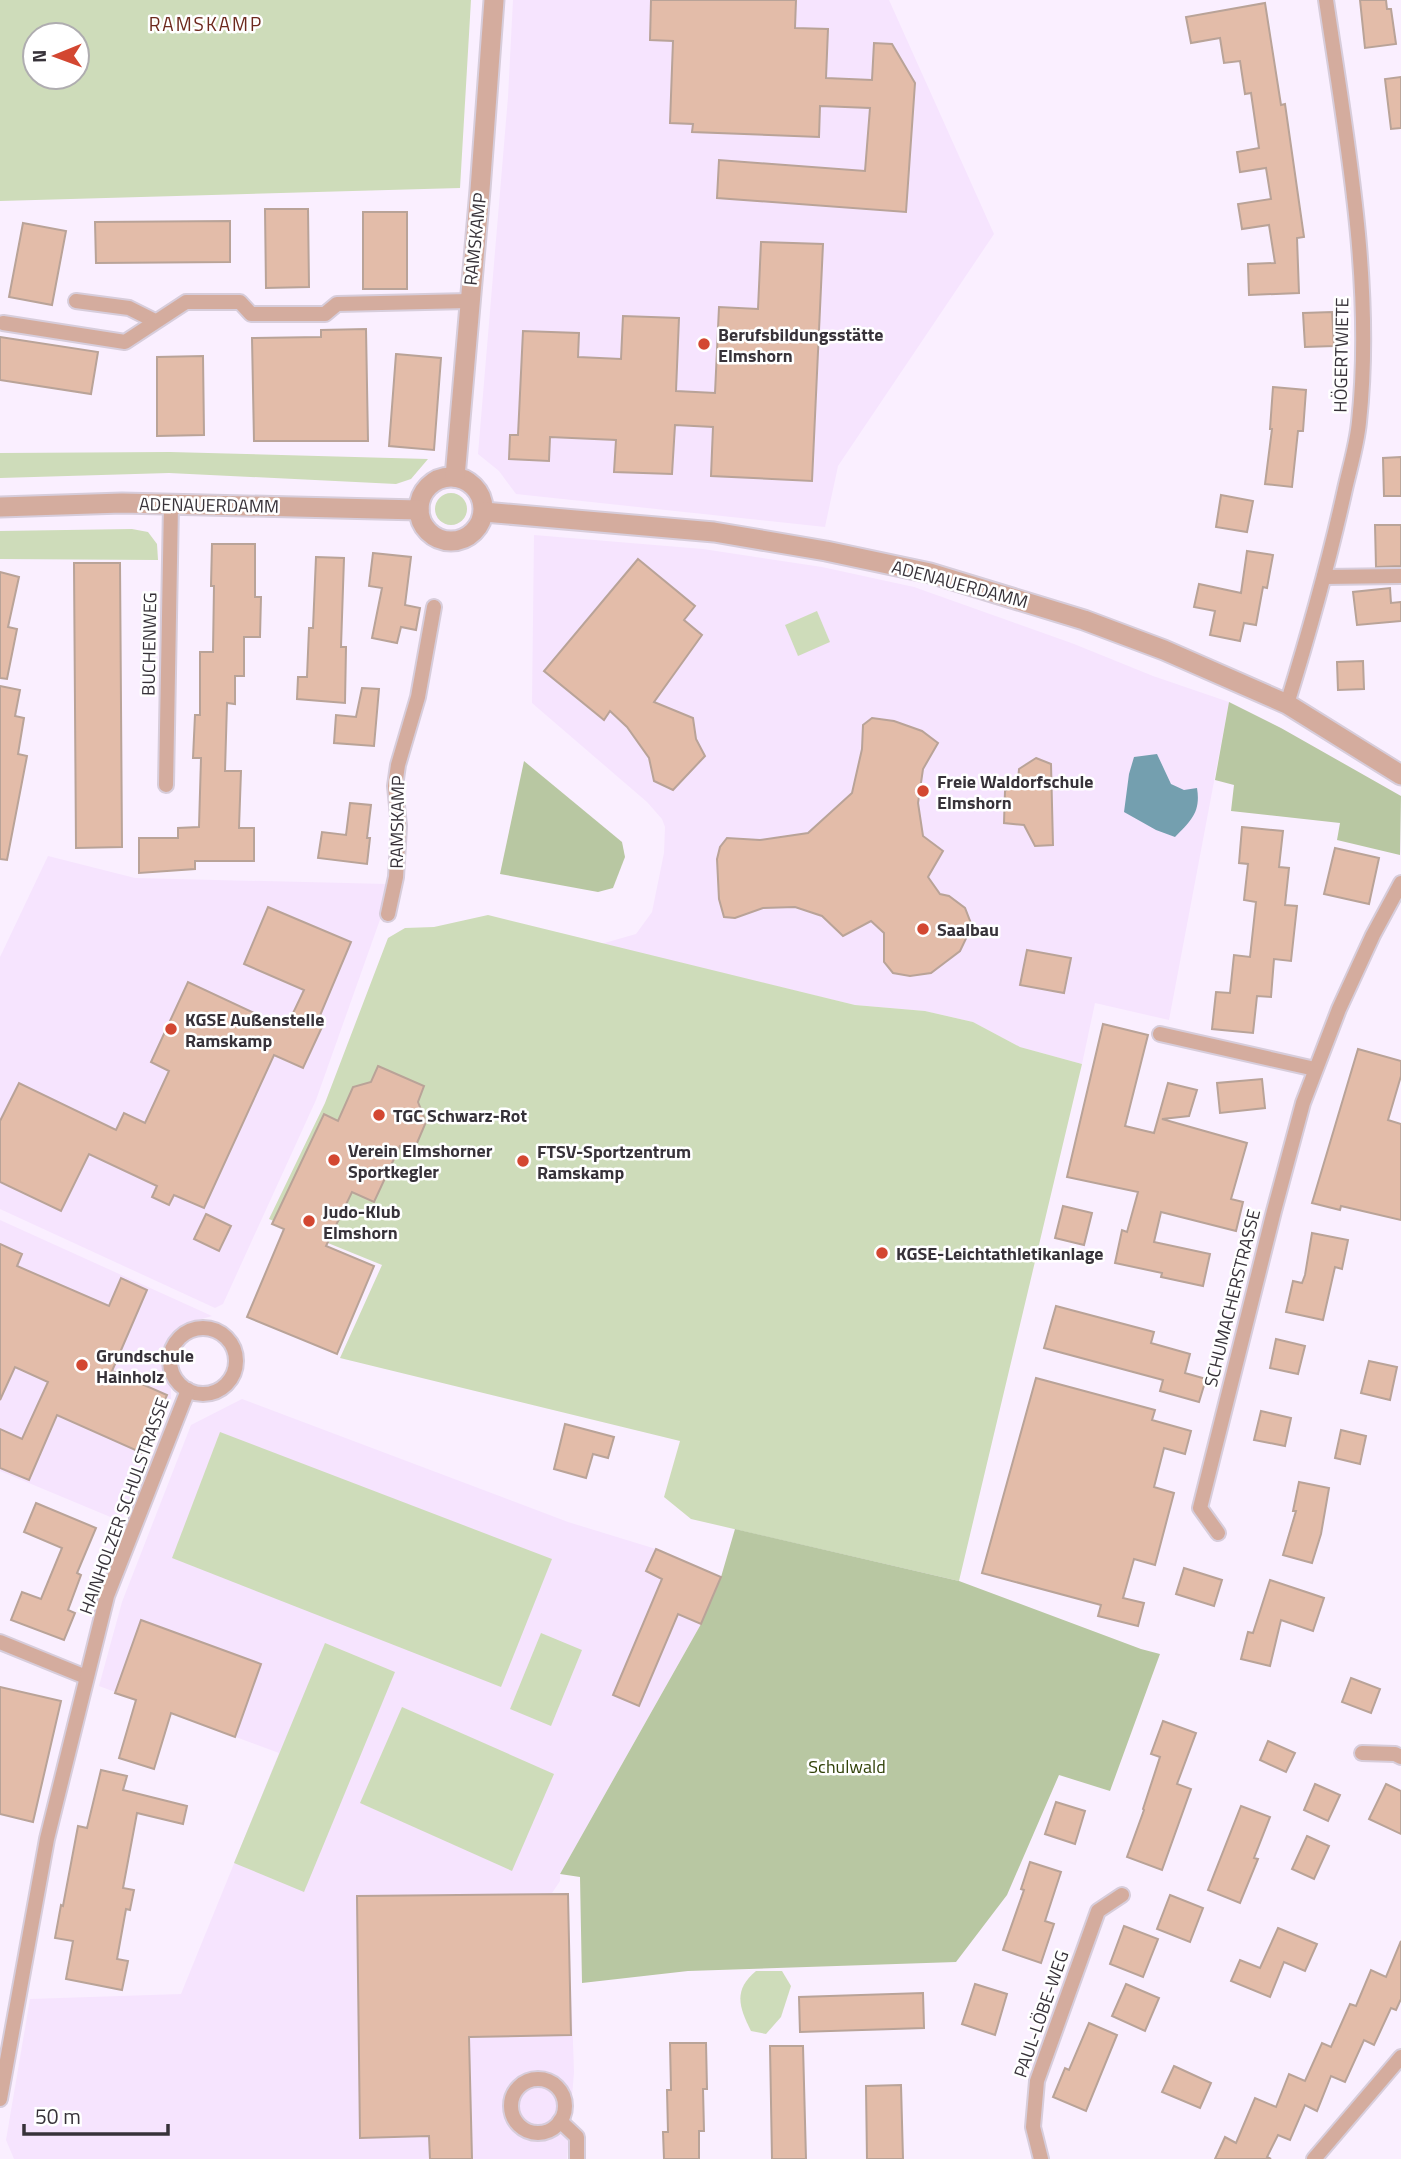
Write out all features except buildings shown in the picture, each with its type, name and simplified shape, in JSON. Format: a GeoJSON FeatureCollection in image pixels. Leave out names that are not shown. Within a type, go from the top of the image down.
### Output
{"type":"FeatureCollection","features":[{"type":"Feature","properties":{"kind":"street","name":"RAMSKAMP"},"geometry":{"type":"LineString","coordinates":[[455,477],[494,0]]}},
{"type":"Feature","properties":{"kind":"street","name":"HÖGERTWIETE"},"geometry":{"type":"LineString","coordinates":[[1287,704],[1324,578],[1359,425],[1364,343],[1351,183],[1326,0]]}},
{"type":"Feature","properties":{"kind":"street"},"geometry":{"type":"LineString","coordinates":[[76,301],[129,309],[155,321]]}},
{"type":"Feature","properties":{"kind":"street"},"geometry":{"type":"LineString","coordinates":[[4,323],[125,342],[186,302],[240,302],[251,314],[325,314],[337,304],[469,301]]}},
{"type":"Feature","properties":{"kind":"street"},"geometry":{"type":"LineString","coordinates":[[455,477],[473,485],[483,502],[484,512],[476,531],[458,541],[448,542],[427,532],[421,522],[420,499],[425,489],[444,478],[455,477]]}},
{"type":"Feature","properties":{"kind":"street","name":"ADENAUERDAMM"},"geometry":{"type":"LineString","coordinates":[[0,507],[122,503],[419,510]]}},
{"type":"Feature","properties":{"kind":"street","name":"BUCHENWEG"},"geometry":{"type":"LineString","coordinates":[[166,785],[171,504]]}},
{"type":"Feature","properties":{"kind":"street","name":"ADENAUERDAMM"},"geometry":{"type":"LineString","coordinates":[[484,512],[713,532],[826,551],[930,573],[1084,620],[1164,650],[1287,704],[1401,775]]}},
{"type":"Feature","properties":{"kind":"street"},"geometry":{"type":"LineString","coordinates":[[1324,578],[1401,576]]}},
{"type":"Feature","properties":{"kind":"street","name":"RAMSKAMP"},"geometry":{"type":"LineString","coordinates":[[388,914],[397,864],[398,765],[418,697],[434,607]]}},
{"type":"Feature","properties":{"kind":"street","name":"SCHUMACHERSTRASSE"},"geometry":{"type":"LineString","coordinates":[[1218,1533],[1200,1508],[1274,1211],[1315,1069],[1373,935],[1401,883]]}},
{"type":"Feature","properties":{"kind":"street"},"geometry":{"type":"LineString","coordinates":[[1160,1034],[1315,1069]]}},
{"type":"Feature","properties":{"kind":"street","name":"HAINHOLZER SCHULSTRASSE"},"geometry":{"type":"LineString","coordinates":[[194,1329],[219,1331],[229,1340],[235,1351],[236,1364],[232,1376],[224,1386],[213,1392],[188,1390],[178,1381],[172,1370],[170,1357],[174,1345],[182,1335],[194,1329]]}},
{"type":"Feature","properties":{"kind":"street","name":"HAINHOLZER SCHULSTRASSE"},"geometry":{"type":"LineString","coordinates":[[0,2099],[47,1839],[107,1596],[188,1390]]}},
{"type":"Feature","properties":{"kind":"street"},"geometry":{"type":"LineString","coordinates":[[0,1642],[86,1677]]}},
{"type":"Feature","properties":{"kind":"street"},"geometry":{"type":"LineString","coordinates":[[1362,1753],[1401,1757]]}},
{"type":"Feature","properties":{"kind":"street","name":"PAUL-LÖBE-WEG"},"geometry":{"type":"LineString","coordinates":[[1041,2159],[1033,2127],[1037,2081],[1098,1911],[1122,1895]]}},
{"type":"Feature","properties":{"kind":"street"},"geometry":{"type":"LineString","coordinates":[[1314,2159],[1401,2057]]}},
{"type":"Feature","properties":{"kind":"street"},"geometry":{"type":"LineString","coordinates":[[560,2122],[577,2137],[577,2159]]}},
{"type":"Feature","properties":{"kind":"shaded area"},"geometry":{"type":"Polygon","coordinates":[[[513,0],[889,0],[994,234],[838,466],[825,527],[516,494],[499,471],[478,454],[508,97],[513,0]]]}},
{"type":"Feature","properties":{"kind":"shaded area","name":"Freie Waldorfschule Elmshorn"},"geometry":{"type":"Polygon","coordinates":[[[534,535],[703,549],[822,567],[914,587],[1229,702],[1169,1020],[1095,1003],[1082,1064],[1020,1047],[973,1022],[925,1011],[855,1005],[601,944],[636,934],[652,912],[664,853],[665,827],[662,819],[647,802],[532,703],[534,535]]]}},
{"type":"Feature","properties":{"kind":"shaded area","name":"KGSE Außenstelle Ramskamp"},"geometry":{"type":"Polygon","coordinates":[[[48,856],[135,878],[387,884],[382,914],[316,1100],[223,1304],[215,1308],[0,1209],[0,957],[48,856]]]}},
{"type":"Feature","properties":{"kind":"shaded area","name":"Grundschule Hainholz"},"geometry":{"type":"Polygon","coordinates":[[[0,1220],[212,1316],[177,1329],[167,1340],[162,1357],[171,1388],[171,1403],[120,1521],[0,1471],[0,1220]]]}},
{"type":"Feature","properties":{"kind":"shaded area"},"geometry":{"type":"Polygon","coordinates":[[[242,1399],[568,1522],[656,1549],[721,1577],[701,1624],[560,1874],[560,1881],[552,1893],[568,1894],[574,2072],[567,2159],[14,2159],[6,2140],[30,1999],[181,1994],[279,1753],[99,1686],[122,1602],[191,1425],[242,1399]]]}},
{"type":"Feature","properties":{"kind":"green space"},"geometry":{"type":"Polygon","coordinates":[[[0,0],[471,0],[460,188],[0,201],[0,0]]]}},
{"type":"Feature","properties":{"kind":"green space"},"geometry":{"type":"Polygon","coordinates":[[[170,452],[428,459],[411,479],[396,484],[169,473],[0,478],[0,453],[170,452]]]}},
{"type":"Feature","properties":{"kind":"green space"},"geometry":{"type":"Polygon","coordinates":[[[451,493],[462,498],[467,509],[462,520],[451,525],[440,520],[435,509],[440,498],[451,493]]]}},
{"type":"Feature","properties":{"kind":"green space"},"geometry":{"type":"Polygon","coordinates":[[[132,529],[148,532],[157,544],[158,560],[0,559],[0,531],[132,529]]]}},
{"type":"Feature","properties":{"kind":"green space"},"geometry":{"type":"Polygon","coordinates":[[[817,611],[830,642],[798,656],[785,625],[817,611]]]}},
{"type":"Feature","properties":{"kind":"green space"},"geometry":{"type":"Polygon","coordinates":[[[1229,702],[1281,728],[1401,796],[1400,855],[1337,840],[1340,823],[1231,811],[1234,785],[1215,780],[1229,702]]]}},
{"type":"Feature","properties":{"kind":"green space"},"geometry":{"type":"Polygon","coordinates":[[[524,761],[622,842],[625,857],[613,888],[598,892],[500,874],[524,761]]]}},
{"type":"Feature","properties":{"kind":"green space"},"geometry":{"type":"Polygon","coordinates":[[[488,915],[855,1005],[925,1011],[973,1022],[1020,1047],[1082,1064],[959,1581],[691,1519],[664,1497],[680,1441],[340,1358],[382,1265],[269,1219],[325,1103],[388,938],[405,928],[434,927],[488,915]]]}},
{"type":"Feature","properties":{"kind":"green space"},"geometry":{"type":"Polygon","coordinates":[[[220,1432],[552,1559],[501,1687],[172,1558],[220,1432]]]}},
{"type":"Feature","properties":{"kind":"green space","name":"Schulwald"},"geometry":{"type":"Polygon","coordinates":[[[735,1529],[959,1581],[1160,1654],[1110,1791],[1059,1775],[1007,1895],[956,1962],[688,1971],[582,1983],[580,1877],[560,1874],[701,1624],[721,1577],[735,1529]]]}},
{"type":"Feature","properties":{"kind":"green space"},"geometry":{"type":"Polygon","coordinates":[[[541,1633],[582,1650],[551,1726],[510,1709],[541,1633]]]}},
{"type":"Feature","properties":{"kind":"green space"},"geometry":{"type":"Polygon","coordinates":[[[325,1643],[395,1672],[304,1892],[234,1863],[325,1643]]]}},
{"type":"Feature","properties":{"kind":"green space"},"geometry":{"type":"Polygon","coordinates":[[[402,1707],[554,1774],[512,1871],[360,1803],[402,1707]]]}},
{"type":"Feature","properties":{"kind":"green space"},"geometry":{"type":"Polygon","coordinates":[[[756,1971],[782,1971],[791,1986],[781,2017],[766,2034],[751,2031],[741,2006],[744,1985],[756,1971]]]}},
{"type":"Feature","properties":{"kind":"water"},"geometry":{"type":"Polygon","coordinates":[[[1157,754],[1171,784],[1184,790],[1197,788],[1198,804],[1194,816],[1175,837],[1124,812],[1134,757],[1157,754]]]}},
{"type":"Feature","properties":{"kind":"place","name":"Berufsbildungsstätte Elmshorn"},"geometry":{"type":"Point","coordinates":[704,344]}},
{"type":"Feature","properties":{"kind":"place","name":"Freie Waldorfschule Elmshorn"},"geometry":{"type":"Point","coordinates":[923,791]}},
{"type":"Feature","properties":{"kind":"place","name":"Saalbau"},"geometry":{"type":"Point","coordinates":[923,929]}},
{"type":"Feature","properties":{"kind":"place","name":"KGSE Außenstelle Ramskamp"},"geometry":{"type":"Point","coordinates":[171,1029]}},
{"type":"Feature","properties":{"kind":"place","name":"TGC Schwarz-Rot"},"geometry":{"type":"Point","coordinates":[379,1115]}},
{"type":"Feature","properties":{"kind":"place","name":"Verein Elmshorner Sportkegler"},"geometry":{"type":"Point","coordinates":[334,1160]}},
{"type":"Feature","properties":{"kind":"place","name":"FTSV-Sportzentrum Ramskamp"},"geometry":{"type":"Point","coordinates":[523,1161]}},
{"type":"Feature","properties":{"kind":"place","name":"Judo-Klub Elmshorn"},"geometry":{"type":"Point","coordinates":[309,1221]}},
{"type":"Feature","properties":{"kind":"place","name":"KGSE-Leichtathletikanlage"},"geometry":{"type":"Point","coordinates":[882,1253]}},
{"type":"Feature","properties":{"kind":"place","name":"Grundschule Hainholz"},"geometry":{"type":"Point","coordinates":[82,1365]}},
{"type":"Feature","properties":{"kind":"district","name":"RAMSKAMP"},"geometry":{"type":"Point","coordinates":[206,23]}}]}
